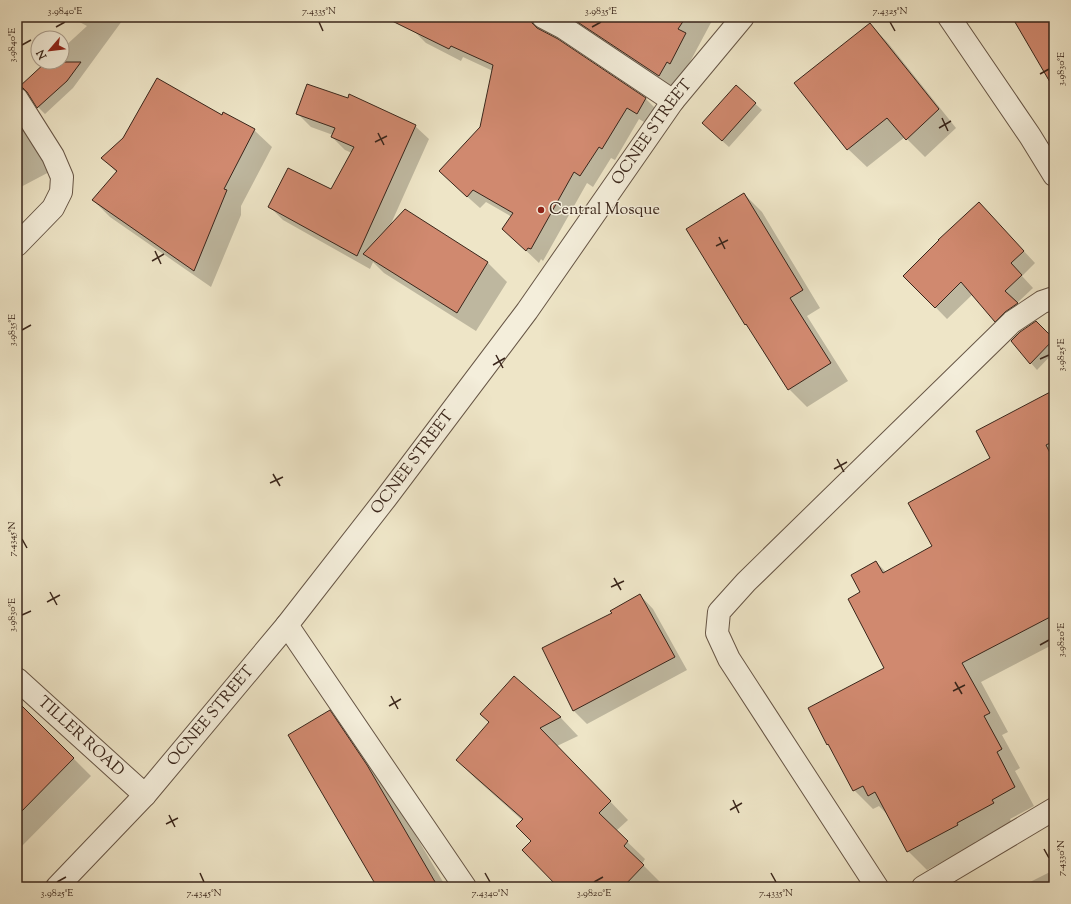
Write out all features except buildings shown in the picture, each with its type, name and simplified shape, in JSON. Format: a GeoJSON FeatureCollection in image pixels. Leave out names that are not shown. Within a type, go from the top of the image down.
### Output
{"type":"FeatureCollection","features":[{"type":"Feature","properties":{"kind":"street"},"geometry":{"type":"LineString","coordinates":[[543,17],[564,28],[673,101]]}},
{"type":"Feature","properties":{"kind":"street","name":"OCNEE STREET"},"geometry":{"type":"LineString","coordinates":[[56,887],[145,795],[286,625],[386,498],[527,311],[673,101],[743,17]]}},
{"type":"Feature","properties":{"kind":"street"},"geometry":{"type":"LineString","coordinates":[[949,17],[1030,136],[1054,175]]}},
{"type":"Feature","properties":{"kind":"street"},"geometry":{"type":"LineString","coordinates":[[17,98],[53,156],[62,177],[61,192],[53,208],[17,245]]}},
{"type":"Feature","properties":{"kind":"street"},"geometry":{"type":"LineString","coordinates":[[877,887],[729,659],[717,633],[719,612],[746,582],[1012,322],[1042,302],[1054,298]]}},
{"type":"Feature","properties":{"kind":"street"},"geometry":{"type":"LineString","coordinates":[[286,625],[465,887]]}},
{"type":"Feature","properties":{"kind":"street","name":"TILLER ROAD"},"geometry":{"type":"LineString","coordinates":[[17,679],[145,795]]}},
{"type":"Feature","properties":{"kind":"street"},"geometry":{"type":"LineString","coordinates":[[923,887],[1054,809]]}},
{"type":"Feature","properties":{"kind":"place","name":"Central Mosque"},"geometry":{"type":"Point","coordinates":[541,210]}}]}
